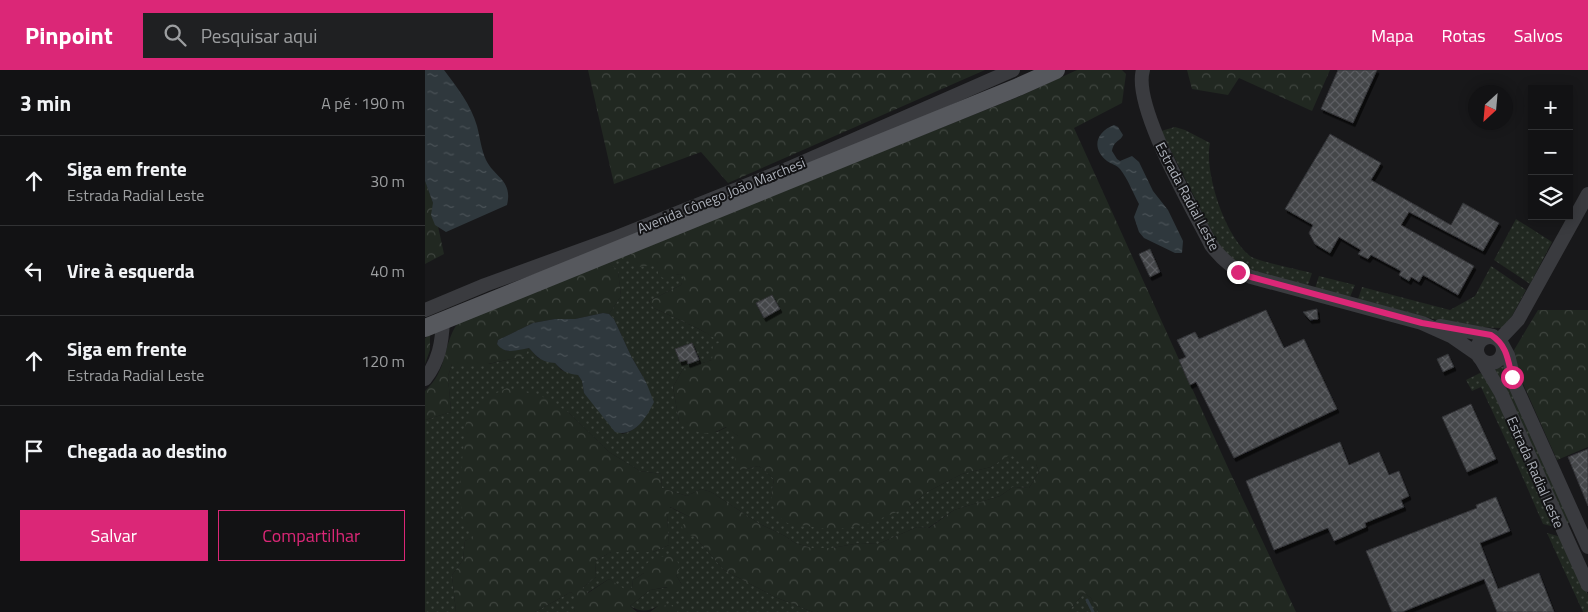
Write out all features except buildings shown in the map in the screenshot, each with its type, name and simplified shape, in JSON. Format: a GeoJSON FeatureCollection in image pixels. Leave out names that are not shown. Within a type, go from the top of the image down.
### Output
{"type":"FeatureCollection","features":[{"type":"Feature","properties":{"kind":"main road"},"geometry":{"type":"LineString","coordinates":[[425,328],[965,109],[1056,70]]}},
{"type":"Feature","properties":{"kind":"street","name":"Avenida Cônego João Marchesi"},"geometry":{"type":"LineString","coordinates":[[425,310],[617,237],[792,167],[1013,70]]}},
{"type":"Feature","properties":{"kind":"street","name":"Estrada Radial Leste"},"geometry":{"type":"LineString","coordinates":[[1143,70],[1140,79],[1143,95],[1157,139],[1211,244],[1227,264],[1238,272],[1251,277],[1422,323],[1451,336],[1480,357],[1501,394],[1588,584]]}},
{"type":"Feature","properties":{"kind":"street"},"geometry":{"type":"LineString","coordinates":[[1499,341],[1518,320],[1588,194]]}},
{"type":"Feature","properties":{"kind":"street"},"geometry":{"type":"LineString","coordinates":[[425,379],[439,357],[443,320]]}},
{"type":"Feature","properties":{"kind":"street"},"geometry":{"type":"LineString","coordinates":[[1422,323],[1486,334],[1499,341],[1503,352],[1499,360],[1491,363],[1480,357],[1476,349],[1479,341],[1487,337],[1499,341]]}},
{"type":"Feature","properties":{"kind":"street","name":"Estrada Radial Leste"},"geometry":{"type":"LineString","coordinates":[[1499,341],[1508,355],[1516,387],[1588,547]]}},
{"type":"Feature","properties":{"kind":"green space"},"geometry":{"type":"Polygon","coordinates":[[[588,70],[985,70],[728,183],[701,152],[614,184],[588,70]]]}},
{"type":"Feature","properties":{"kind":"green space"},"geometry":{"type":"Polygon","coordinates":[[[1077,70],[1122,70],[1126,74],[1122,103],[1074,128],[1230,472],[1296,612],[1099,612],[1091,598],[1084,593],[1068,612],[813,612],[775,597],[724,570],[694,536],[683,534],[682,526],[690,517],[670,507],[667,513],[669,545],[653,552],[611,552],[595,561],[596,577],[582,588],[588,593],[609,579],[626,590],[632,588],[633,580],[644,573],[647,563],[655,558],[675,555],[680,568],[676,575],[682,585],[679,591],[674,593],[667,587],[650,590],[630,606],[637,612],[574,612],[576,598],[571,592],[535,612],[456,612],[452,575],[463,560],[465,541],[474,536],[463,521],[459,490],[466,422],[484,399],[507,388],[540,395],[568,412],[609,452],[640,471],[661,474],[662,488],[687,496],[701,489],[711,492],[760,524],[795,543],[812,548],[832,548],[860,543],[878,544],[917,527],[929,528],[954,510],[1000,496],[1013,487],[1029,488],[1039,472],[1036,464],[1024,467],[1011,454],[991,467],[962,474],[927,492],[909,507],[867,524],[833,530],[787,523],[775,513],[771,496],[774,479],[759,466],[741,470],[736,466],[733,444],[738,436],[726,427],[707,434],[679,422],[673,387],[683,369],[712,360],[713,345],[721,342],[699,329],[654,308],[649,301],[681,285],[684,275],[680,274],[663,278],[658,274],[658,265],[637,267],[631,262],[631,252],[1018,97],[1077,70]]]}},
{"type":"Feature","properties":{"kind":"green space"},"geometry":{"type":"Polygon","coordinates":[[[1187,70],[1330,70],[1312,111],[1239,78],[1228,95],[1192,89],[1187,70]]]}},
{"type":"Feature","properties":{"kind":"green space"},"geometry":{"type":"Polygon","coordinates":[[[1175,127],[1210,143],[1209,156],[1213,187],[1232,234],[1241,247],[1254,258],[1312,273],[1308,285],[1250,270],[1233,261],[1226,254],[1216,240],[1161,131],[1175,127]]]}},
{"type":"Feature","properties":{"kind":"green space"},"geometry":{"type":"Polygon","coordinates":[[[425,181],[433,203],[444,254],[425,264],[425,181]]]}},
{"type":"Feature","properties":{"kind":"green space"},"geometry":{"type":"Polygon","coordinates":[[[1516,219],[1552,242],[1530,284],[1494,260],[1516,219]]]}},
{"type":"Feature","properties":{"kind":"green space"},"geometry":{"type":"Polygon","coordinates":[[[631,252],[658,265],[663,277],[685,275],[681,285],[649,301],[654,308],[722,342],[712,360],[683,369],[673,387],[679,422],[717,432],[727,427],[738,436],[741,470],[759,466],[774,479],[771,496],[909,507],[927,492],[962,474],[991,467],[1011,453],[1036,464],[1039,472],[1029,488],[1013,487],[1000,496],[954,510],[928,528],[917,527],[878,544],[860,543],[832,548],[812,548],[795,543],[760,524],[711,492],[701,489],[687,496],[662,488],[661,474],[640,471],[609,452],[568,412],[475,536],[465,541],[463,560],[452,575],[456,612],[425,612],[425,420],[451,412],[448,376],[452,364],[489,364],[524,356],[529,348],[538,358],[555,363],[561,370],[578,375],[582,381],[584,393],[622,434],[629,432],[638,426],[646,382],[631,356],[614,319],[609,314],[621,296],[618,271],[607,262],[631,252]]]}},
{"type":"Feature","properties":{"kind":"green space"},"geometry":{"type":"Polygon","coordinates":[[[607,262],[618,270],[621,296],[609,314],[603,313],[575,319],[555,319],[533,323],[498,340],[497,344],[507,351],[529,348],[525,356],[488,364],[452,364],[448,376],[451,412],[425,420],[425,391],[438,375],[449,341],[457,324],[607,262]]]}},
{"type":"Feature","properties":{"kind":"green space"},"geometry":{"type":"Polygon","coordinates":[[[1491,266],[1526,290],[1512,316],[1502,328],[1472,327],[1444,322],[1358,299],[1362,287],[1450,310],[1475,296],[1491,266]]]}},
{"type":"Feature","properties":{"kind":"green space"},"geometry":{"type":"Polygon","coordinates":[[[1319,276],[1355,285],[1350,297],[1315,288],[1319,276]]]}},
{"type":"Feature","properties":{"kind":"green space"},"geometry":{"type":"Polygon","coordinates":[[[1538,310],[1588,310],[1588,447],[1557,460],[1516,368],[1514,350],[1538,310]]]}},
{"type":"Feature","properties":{"kind":"green space"},"geometry":{"type":"Polygon","coordinates":[[[430,335],[430,350],[425,364],[425,338],[430,335]]]}},
{"type":"Feature","properties":{"kind":"green space"},"geometry":{"type":"Polygon","coordinates":[[[1504,366],[1570,519],[1567,525],[1494,370],[1504,366]]]}},
{"type":"Feature","properties":{"kind":"green space"},"geometry":{"type":"Polygon","coordinates":[[[1480,373],[1485,375],[1555,527],[1543,524],[1481,387],[1472,391],[1466,380],[1480,373]]]}},
{"type":"Feature","properties":{"kind":"green space"},"geometry":{"type":"Polygon","coordinates":[[[669,507],[690,517],[694,536],[724,570],[775,597],[813,612],[677,612],[658,606],[644,611],[630,606],[650,590],[682,585],[676,575],[644,573],[633,580],[632,588],[626,591],[609,579],[587,593],[582,588],[596,577],[595,561],[611,552],[653,552],[669,545],[667,513],[669,507]]]}},
{"type":"Feature","properties":{"kind":"green space"},"geometry":{"type":"Polygon","coordinates":[[[1547,533],[1561,537],[1588,595],[1588,612],[1583,612],[1547,533]]]}},
{"type":"Feature","properties":{"kind":"green space"},"geometry":{"type":"Polygon","coordinates":[[[571,592],[577,598],[574,612],[535,612],[571,592]]]}},
{"type":"Feature","properties":{"kind":"green space"},"geometry":{"type":"Polygon","coordinates":[[[1084,593],[1091,598],[1099,612],[1068,612],[1084,593]]]}},
{"type":"Feature","properties":{"kind":"green space"},"geometry":{"type":"Polygon","coordinates":[[[674,605],[677,612],[650,612],[658,606],[674,605]]]}},
{"type":"Feature","properties":{"kind":"water"},"geometry":{"type":"Polygon","coordinates":[[[425,70],[444,70],[459,90],[474,118],[486,160],[508,190],[507,205],[446,232],[435,225],[431,215],[433,203],[425,181],[425,70]]]}},
{"type":"Feature","properties":{"kind":"water"},"geometry":{"type":"Polygon","coordinates":[[[1114,125],[1118,127],[1123,135],[1114,145],[1112,151],[1120,161],[1132,156],[1139,162],[1153,191],[1168,210],[1183,241],[1182,253],[1175,253],[1144,238],[1139,232],[1134,217],[1139,204],[1123,173],[1102,156],[1097,146],[1103,132],[1114,125]]]}},
{"type":"Feature","properties":{"kind":"water"},"geometry":{"type":"Polygon","coordinates":[[[603,313],[609,314],[614,319],[654,402],[644,420],[628,432],[615,432],[584,393],[582,381],[578,375],[568,373],[555,363],[541,359],[529,348],[507,351],[497,344],[498,340],[533,323],[555,319],[575,319],[603,313]]]}},
{"type":"Feature","properties":{"kind":"waterway"},"geometry":{"type":"LineString","coordinates":[[1087,600],[1093,612]]}},
{"type":"Feature","properties":{"kind":"route"},"geometry":{"type":"LineString","coordinates":[[1238,272],[1422,323],[1491,335],[1499,340],[1508,355],[1512,377]]}}]}
